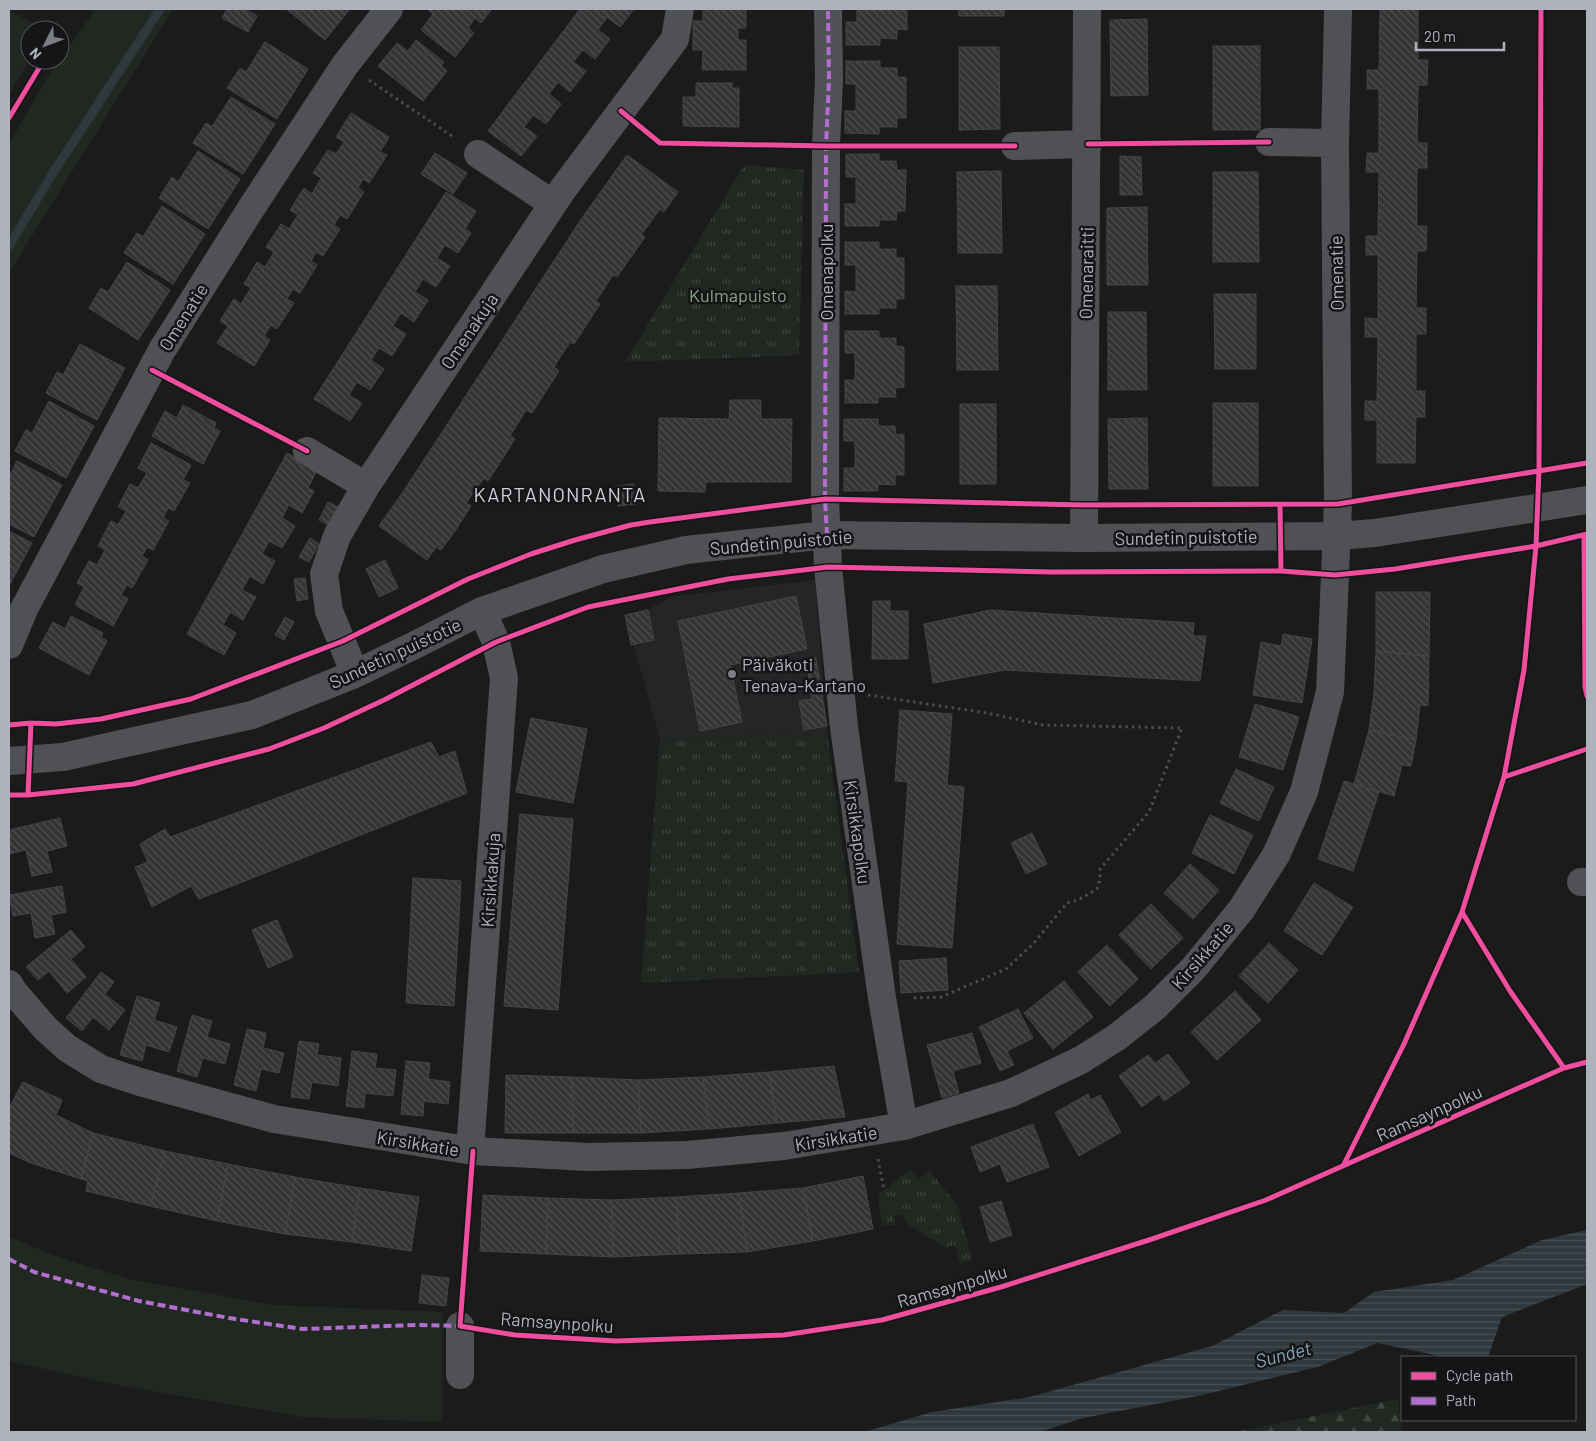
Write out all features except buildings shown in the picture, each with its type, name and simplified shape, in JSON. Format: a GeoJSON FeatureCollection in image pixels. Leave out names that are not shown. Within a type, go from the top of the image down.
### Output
{"type":"FeatureCollection","features":[{"type":"Feature","properties":{"kind":"street","name":"Omenatie"},"geometry":{"type":"LineString","coordinates":[[9,645],[24,609],[162,350],[250,210],[345,65],[389,9]]}},
{"type":"Feature","properties":{"kind":"street","name":"Omenakuja"},"geometry":{"type":"LineString","coordinates":[[356,674],[330,611],[324,574],[337,536],[366,486],[553,204],[675,39],[680,9]]}},
{"type":"Feature","properties":{"kind":"street","name":"Omenapolku"},"geometry":{"type":"LineString","coordinates":[[827,535],[825,470],[828,9]]}},
{"type":"Feature","properties":{"kind":"street","name":"Omenaraitti"},"geometry":{"type":"LineString","coordinates":[[1084,538],[1088,9]]}},
{"type":"Feature","properties":{"kind":"street","name":"Omenatie"},"geometry":{"type":"LineString","coordinates":[[1337,536],[1335,143],[1338,9]]}},
{"type":"Feature","properties":{"kind":"street"},"geometry":{"type":"LineString","coordinates":[[1270,142],[1335,143]]}},
{"type":"Feature","properties":{"kind":"street"},"geometry":{"type":"LineString","coordinates":[[1015,146],[1088,144]]}},
{"type":"Feature","properties":{"kind":"street"},"geometry":{"type":"LineString","coordinates":[[478,154],[553,204]]}},
{"type":"Feature","properties":{"kind":"street"},"geometry":{"type":"LineString","coordinates":[[307,451],[366,486]]}},
{"type":"Feature","properties":{"kind":"street","name":"Sundetin puistotie"},"geometry":{"type":"LineString","coordinates":[[9,761],[62,757],[252,716],[356,674],[482,611],[603,569],[686,550],[827,535],[1084,538],[1337,536],[1375,533],[1587,500]]}},
{"type":"Feature","properties":{"kind":"street","name":"Kirsikkapolku"},"geometry":{"type":"LineString","coordinates":[[827,535],[828,567],[848,756],[882,998],[904,1126]]}},
{"type":"Feature","properties":{"kind":"street","name":"Kirsikkatie"},"geometry":{"type":"LineString","coordinates":[[9,984],[45,1028],[67,1048],[101,1069],[140,1082],[274,1119],[473,1152],[586,1158],[687,1155],[784,1146],[904,1126],[1011,1093],[1082,1060],[1117,1037],[1155,1007],[1193,969],[1241,910],[1276,855],[1304,792],[1330,692],[1337,536]]}},
{"type":"Feature","properties":{"kind":"street","name":"Kirsikkakuja"},"geometry":{"type":"LineString","coordinates":[[473,1152],[471,1136],[504,678],[496,642],[482,611]]}},
{"type":"Feature","properties":{"kind":"street"},"geometry":{"type":"LineString","coordinates":[[460,1326],[460,1375]]}},
{"type":"Feature","properties":{"kind":"path"},"geometry":{"type":"LineString","coordinates":[[345,65],[478,154]]}},
{"type":"Feature","properties":{"kind":"path"},"geometry":{"type":"LineString","coordinates":[[840,690],[987,713],[1043,725],[1182,728],[1149,812],[1100,869],[1097,889],[1078,900],[1067,903],[1033,944],[1006,969],[941,998],[882,998]]}},
{"type":"Feature","properties":{"kind":"shaded area","name":"Päiväkoti Tenava-Kartano"},"geometry":{"type":"Polygon","coordinates":[[[815,580],[827,733],[660,739],[625,615],[648,610],[670,597],[815,580]]]}},
{"type":"Feature","properties":{"kind":"green space"},"geometry":{"type":"Polygon","coordinates":[[[96,9],[173,9],[9,273],[9,144],[52,70],[70,70],[70,45],[96,9]]]}},
{"type":"Feature","properties":{"kind":"green space"},"geometry":{"type":"Polygon","coordinates":[[[9,10],[27,20],[20,20],[20,70],[24,70],[9,95],[9,10]]]}},
{"type":"Feature","properties":{"kind":"green space","name":"Kulmapuisto"},"geometry":{"type":"Polygon","coordinates":[[[744,165],[804,170],[799,355],[625,362],[744,165]]]}},
{"type":"Feature","properties":{"kind":"green space"},"geometry":{"type":"Polygon","coordinates":[[[827,733],[859,972],[641,983],[660,739],[827,733]]]}},
{"type":"Feature","properties":{"kind":"green space"},"geometry":{"type":"Polygon","coordinates":[[[910,1169],[919,1179],[929,1170],[958,1206],[972,1260],[960,1264],[955,1245],[946,1248],[906,1223],[903,1215],[894,1216],[895,1225],[882,1226],[878,1194],[910,1169]]]}},
{"type":"Feature","properties":{"kind":"green space"},"geometry":{"type":"Polygon","coordinates":[[[9,1237],[61,1258],[133,1280],[274,1305],[443,1312],[442,1422],[302,1417],[107,1383],[9,1361],[9,1237]]]}},
{"type":"Feature","properties":{"kind":"green space"},"geometry":{"type":"Polygon","coordinates":[[[1398,1399],[1402,1432],[1235,1432],[1398,1399]]]}},
{"type":"Feature","properties":{"kind":"water","name":"Sundet"},"geometry":{"type":"Polygon","coordinates":[[[1587,1230],[1587,1284],[1502,1317],[1488,1356],[1437,1356],[1377,1343],[1318,1367],[1198,1396],[1083,1418],[1040,1432],[864,1432],[932,1412],[1030,1397],[1212,1346],[1283,1310],[1344,1313],[1374,1292],[1453,1280],[1542,1240],[1587,1230]]]}},
{"type":"Feature","properties":{"kind":"waterway"},"geometry":{"type":"LineString","coordinates":[[9,246],[51,176],[160,9]]}},
{"type":"Feature","properties":{"kind":"marked path"},"geometry":{"type":"LineString","coordinates":[[827,535],[825,499],[828,9]]}},
{"type":"Feature","properties":{"kind":"marked path"},"geometry":{"type":"LineString","coordinates":[[9,1259],[34,1272],[139,1301],[229,1318],[302,1329],[416,1325],[460,1326]]}},
{"type":"Feature","properties":{"kind":"cycle path","name":"Ramsaynpolku"},"geometry":{"type":"LineString","coordinates":[[1343,1166],[1404,1044],[1462,912],[1504,777],[1524,670],[1536,546],[1539,470],[1541,9]]}},
{"type":"Feature","properties":{"kind":"cycle path"},"geometry":{"type":"LineString","coordinates":[[9,118],[38,70]]}},
{"type":"Feature","properties":{"kind":"cycle path"},"geometry":{"type":"LineString","coordinates":[[621,111],[660,143],[826,146],[1015,146]]}},
{"type":"Feature","properties":{"kind":"cycle path"},"geometry":{"type":"LineString","coordinates":[[1088,144],[1269,142]]}},
{"type":"Feature","properties":{"kind":"cycle path"},"geometry":{"type":"LineString","coordinates":[[152,370],[307,451]]}},
{"type":"Feature","properties":{"kind":"cycle path"},"geometry":{"type":"LineString","coordinates":[[9,725],[31,723],[56,724],[101,719],[191,699],[343,641],[468,579],[531,554],[631,525],[825,499],[1084,505],[1338,504],[1587,463]]}},
{"type":"Feature","properties":{"kind":"cycle path"},"geometry":{"type":"LineString","coordinates":[[1280,504],[1281,571]]}},
{"type":"Feature","properties":{"kind":"cycle path"},"geometry":{"type":"LineString","coordinates":[[9,795],[28,795],[133,784],[269,749],[324,728],[384,700],[496,642],[588,607],[728,579],[828,567],[1051,572],[1281,571],[1335,575],[1395,569],[1536,546],[1587,534]]}},
{"type":"Feature","properties":{"kind":"cycle path"},"geometry":{"type":"LineString","coordinates":[[1584,535],[1585,687],[1587,696]]}},
{"type":"Feature","properties":{"kind":"cycle path"},"geometry":{"type":"LineString","coordinates":[[28,795],[31,723]]}},
{"type":"Feature","properties":{"kind":"cycle path"},"geometry":{"type":"LineString","coordinates":[[1504,777],[1587,749]]}},
{"type":"Feature","properties":{"kind":"cycle path"},"geometry":{"type":"LineString","coordinates":[[1462,912],[1510,991],[1564,1068]]}},
{"type":"Feature","properties":{"kind":"cycle path","name":"Ramsaynpolku"},"geometry":{"type":"LineString","coordinates":[[473,1151],[460,1326],[515,1335],[616,1341],[784,1335],[882,1320],[1001,1287],[1149,1240],[1266,1200],[1564,1068],[1587,1062]]}},
{"type":"Feature","properties":{"kind":"place","name":"Päiväkoti Tenava-Kartano"},"geometry":{"type":"Point","coordinates":[732,674]}},
{"type":"Feature","properties":{"kind":"district","name":"KARTANONRANTA"},"geometry":{"type":"Point","coordinates":[560,494]}}]}
